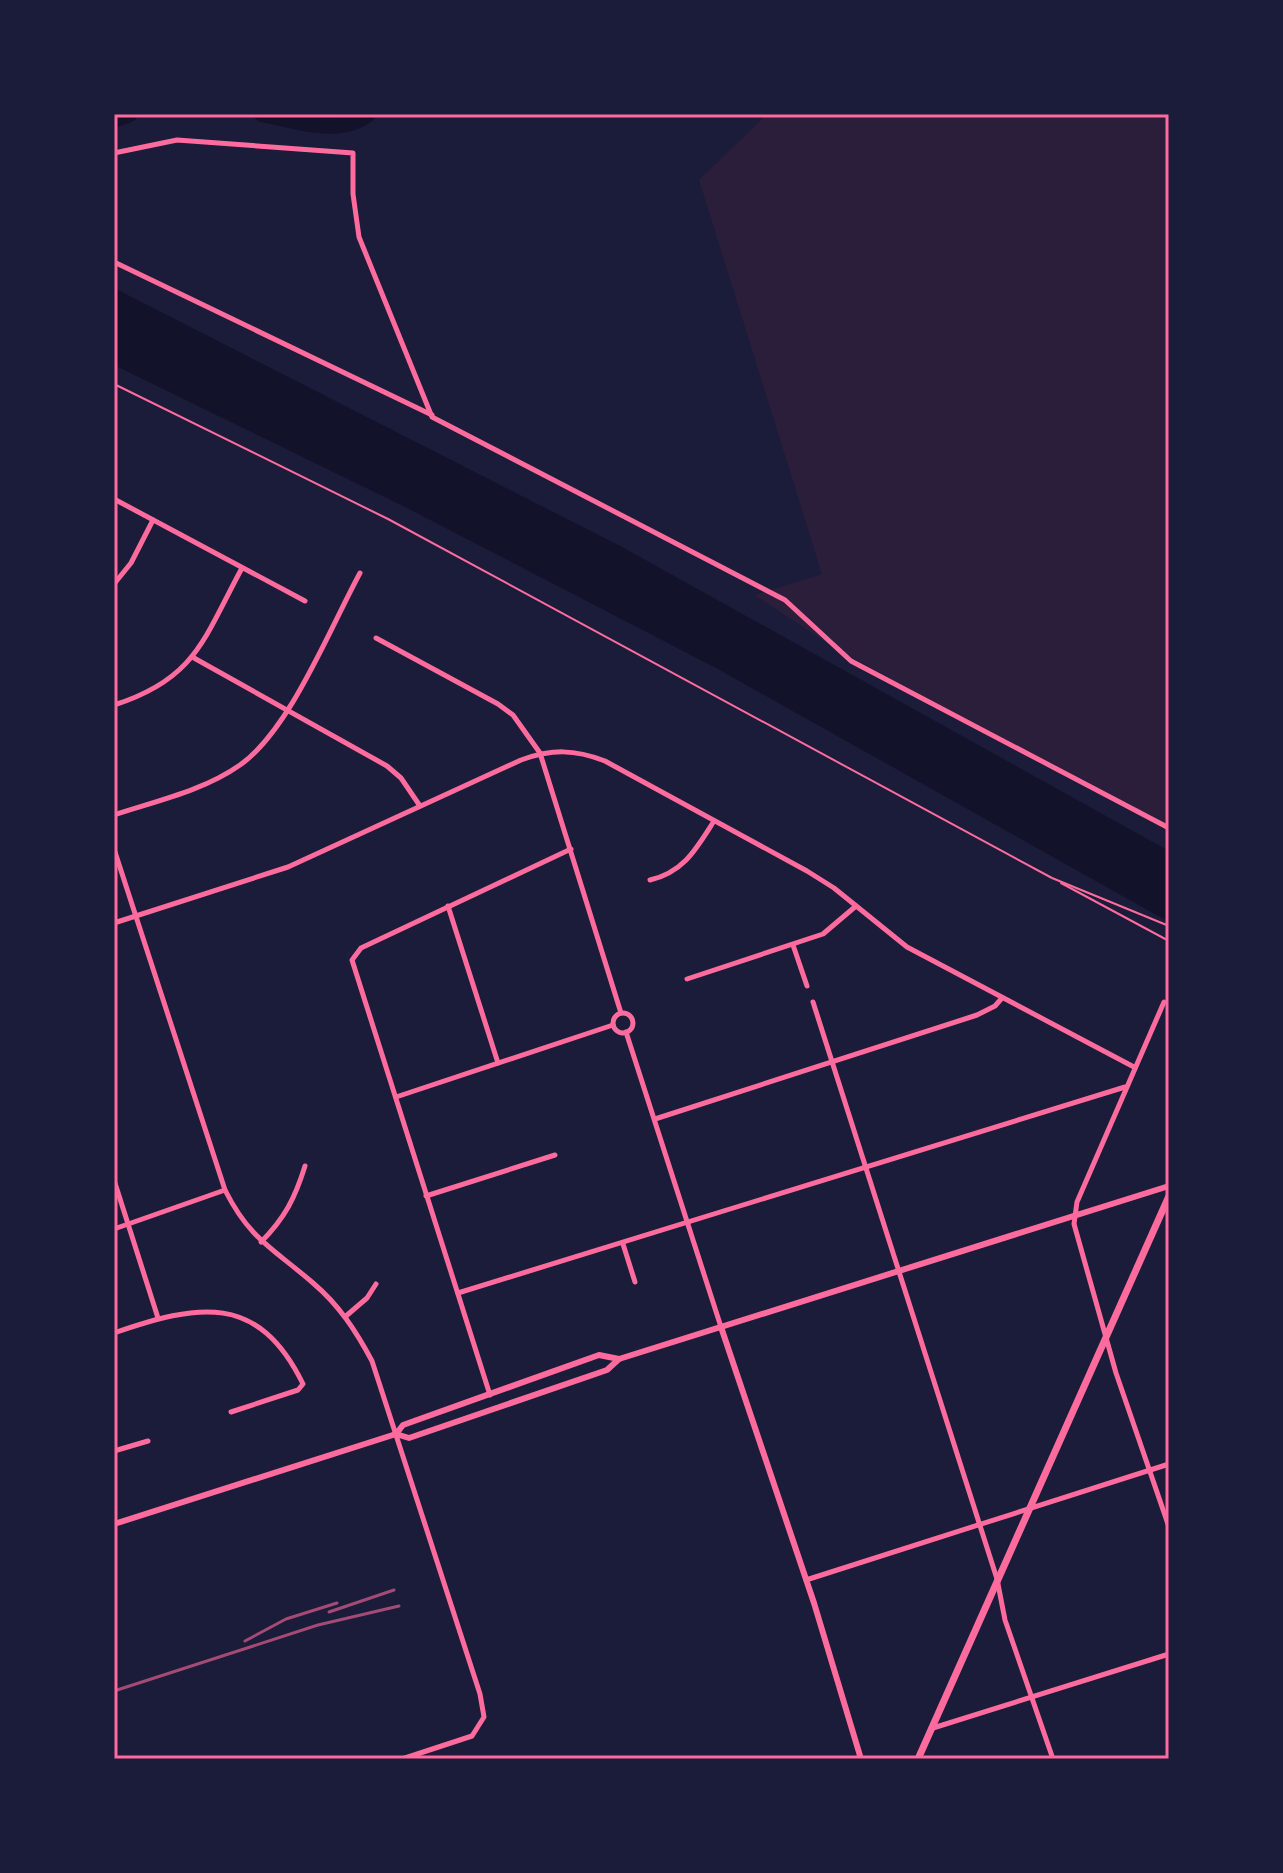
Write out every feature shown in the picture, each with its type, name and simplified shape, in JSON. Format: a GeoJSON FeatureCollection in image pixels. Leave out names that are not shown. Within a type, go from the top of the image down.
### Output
{"type":"FeatureCollection","features":[{"type":"Feature","properties":{"kind":"main road"},"geometry":{"type":"LineString","coordinates":[[918,1759],[1169,1196]]}},
{"type":"Feature","properties":{"kind":"street"},"geometry":{"type":"LineString","coordinates":[[114,153],[177,140],[353,153],[353,194],[359,237],[432,416]]}},
{"type":"Feature","properties":{"kind":"street"},"geometry":{"type":"LineString","coordinates":[[114,262],[432,416],[785,600],[851,661],[1169,828]]}},
{"type":"Feature","properties":{"kind":"street"},"geometry":{"type":"LineString","coordinates":[[114,499],[305,601]]}},
{"type":"Feature","properties":{"kind":"street"},"geometry":{"type":"LineString","coordinates":[[114,584],[131,563],[153,520]]}},
{"type":"Feature","properties":{"kind":"street"},"geometry":{"type":"LineString","coordinates":[[114,705],[165,684],[194,658],[242,568]]}},
{"type":"Feature","properties":{"kind":"street"},"geometry":{"type":"LineString","coordinates":[[114,815],[193,789],[240,765],[259,749],[287,710],[360,573]]}},
{"type":"Feature","properties":{"kind":"street"},"geometry":{"type":"LineString","coordinates":[[376,638],[498,704],[513,715],[540,753],[621,1013],[632,1019],[632,1025],[626,1032]]}},
{"type":"Feature","properties":{"kind":"street"},"geometry":{"type":"LineString","coordinates":[[194,658],[387,766],[401,778],[420,806]]}},
{"type":"Feature","properties":{"kind":"street"},"geometry":{"type":"LineString","coordinates":[[114,923],[288,867],[540,753],[575,751],[605,761],[807,871],[907,947],[1134,1067]]}},
{"type":"Feature","properties":{"kind":"street"},"geometry":{"type":"LineString","coordinates":[[650,880],[665,877],[688,862],[714,821]]}},
{"type":"Feature","properties":{"kind":"street"},"geometry":{"type":"LineString","coordinates":[[114,849],[225,1190],[243,1222],[261,1242],[313,1282],[346,1316],[372,1361],[396,1434],[484,1717],[472,1736],[402,1759]]}},
{"type":"Feature","properties":{"kind":"street"},"geometry":{"type":"LineString","coordinates":[[490,1395],[353,966],[353,954],[571,849]]}},
{"type":"Feature","properties":{"kind":"street"},"geometry":{"type":"LineString","coordinates":[[448,906],[498,1063]]}},
{"type":"Feature","properties":{"kind":"street"},"geometry":{"type":"LineString","coordinates":[[687,979],[823,934],[856,906]]}},
{"type":"Feature","properties":{"kind":"street"},"geometry":{"type":"LineString","coordinates":[[793,945],[807,986]]}},
{"type":"Feature","properties":{"kind":"street"},"geometry":{"type":"LineString","coordinates":[[655,1119],[977,1015],[995,1006],[1002,998]]}},
{"type":"Feature","properties":{"kind":"street"},"geometry":{"type":"LineString","coordinates":[[813,1002],[997,1579],[1005,1620],[1034,1696],[1053,1759]]}},
{"type":"Feature","properties":{"kind":"street"},"geometry":{"type":"LineString","coordinates":[[1164,1002],[1125,1087],[1074,1214],[1107,1339],[1169,1527]]}},
{"type":"Feature","properties":{"kind":"street"},"geometry":{"type":"LineString","coordinates":[[621,1013],[615,1017],[613,1025],[617,1031],[626,1032]]}},
{"type":"Feature","properties":{"kind":"street"},"geometry":{"type":"LineString","coordinates":[[396,1097],[613,1025]]}},
{"type":"Feature","properties":{"kind":"street"},"geometry":{"type":"LineString","coordinates":[[626,1032],[806,1580],[861,1759]]}},
{"type":"Feature","properties":{"kind":"street"},"geometry":{"type":"LineString","coordinates":[[458,1293],[1125,1087]]}},
{"type":"Feature","properties":{"kind":"street"},"geometry":{"type":"LineString","coordinates":[[426,1196],[555,1155]]}},
{"type":"Feature","properties":{"kind":"street"},"geometry":{"type":"LineString","coordinates":[[261,1242],[293,1205],[305,1166]]}},
{"type":"Feature","properties":{"kind":"street"},"geometry":{"type":"LineString","coordinates":[[114,1180],[158,1318]]}},
{"type":"Feature","properties":{"kind":"street"},"geometry":{"type":"LineString","coordinates":[[396,1434],[409,1438],[607,1370],[619,1359],[1169,1186]]}},
{"type":"Feature","properties":{"kind":"street"},"geometry":{"type":"LineString","coordinates":[[114,1229],[225,1190]]}},
{"type":"Feature","properties":{"kind":"street"},"geometry":{"type":"LineString","coordinates":[[623,1244],[635,1282]]}},
{"type":"Feature","properties":{"kind":"street"},"geometry":{"type":"LineString","coordinates":[[346,1316],[367,1298],[376,1284]]}},
{"type":"Feature","properties":{"kind":"street"},"geometry":{"type":"LineString","coordinates":[[114,1333],[158,1318],[209,1310],[246,1319],[274,1339],[303,1384],[298,1390],[231,1412]]}},
{"type":"Feature","properties":{"kind":"street"},"geometry":{"type":"LineString","coordinates":[[114,1524],[396,1434],[403,1425],[599,1355],[619,1359]]}},
{"type":"Feature","properties":{"kind":"street"},"geometry":{"type":"LineString","coordinates":[[114,1451],[148,1441]]}},
{"type":"Feature","properties":{"kind":"street"},"geometry":{"type":"LineString","coordinates":[[806,1580],[1169,1464]]}},
{"type":"Feature","properties":{"kind":"street"},"geometry":{"type":"LineString","coordinates":[[933,1728],[1169,1654]]}},
{"type":"Feature","properties":{"kind":"path"},"geometry":{"type":"LineString","coordinates":[[114,384],[388,519],[1169,941]]}},
{"type":"Feature","properties":{"kind":"path"},"geometry":{"type":"LineString","coordinates":[[1052,878],[1169,926]]}},
{"type":"Feature","properties":{"kind":"shaded area"},"geometry":{"type":"Polygon","coordinates":[[[767,114],[1169,114],[1169,832],[833,647],[755,595],[822,574],[699,180],[767,114]]]}},
{"type":"Feature","properties":{"kind":"shaded area"},"geometry":{"type":"Polygon","coordinates":[[[114,288],[622,547],[1169,851],[1169,922],[716,668],[405,507],[114,365],[114,288]]]}},
{"type":"Feature","properties":{"kind":"waterway"},"geometry":{"type":"LineString","coordinates":[[114,120],[130,114]]}},
{"type":"Feature","properties":{"kind":"waterway"},"geometry":{"type":"LineString","coordinates":[[262,114],[331,126],[357,121],[368,114]]}},
{"type":"Feature","properties":{"kind":"railway"},"geometry":{"type":"LineString","coordinates":[[329,1612],[394,1590]]}},
{"type":"Feature","properties":{"kind":"railway"},"geometry":{"type":"LineString","coordinates":[[245,1641],[286,1619],[337,1603]]}},
{"type":"Feature","properties":{"kind":"railway"},"geometry":{"type":"LineString","coordinates":[[114,1691],[318,1625],[399,1606]]}}]}
